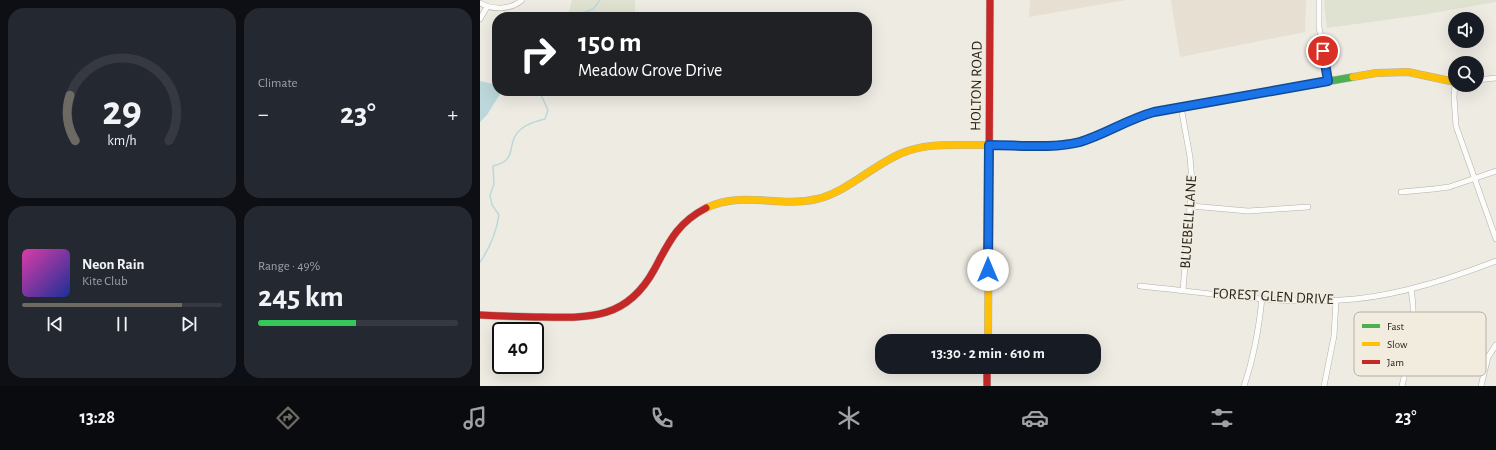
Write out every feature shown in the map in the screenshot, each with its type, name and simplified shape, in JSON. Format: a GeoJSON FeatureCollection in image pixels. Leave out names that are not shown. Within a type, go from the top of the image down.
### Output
{"type":"FeatureCollection","features":[{"type":"Feature","properties":{"kind":"street"},"geometry":{"type":"LineString","coordinates":[[480,3],[487,7],[507,7],[522,0]]}},
{"type":"Feature","properties":{"kind":"street","name":"HOLTON ROAD"},"geometry":{"type":"LineString","coordinates":[[988,334],[990,0]]}},
{"type":"Feature","properties":{"kind":"street"},"geometry":{"type":"LineString","coordinates":[[1319,0],[1319,27],[1328,81]]}},
{"type":"Feature","properties":{"kind":"street"},"geometry":{"type":"LineString","coordinates":[[480,19],[487,7]]}},
{"type":"Feature","properties":{"kind":"street"},"geometry":{"type":"LineString","coordinates":[[480,315],[575,318],[597,316],[609,312],[635,297],[650,278],[668,240],[675,230],[685,221],[703,210],[721,202],[737,199],[797,201],[818,199],[836,192],[909,150],[930,145],[1061,145],[1080,142],[1097,136],[1144,114],[1376,73],[1408,72],[1448,81]]}},
{"type":"Feature","properties":{"kind":"street"},"geometry":{"type":"LineString","coordinates":[[1484,79],[1496,78]]}},
{"type":"Feature","properties":{"kind":"street"},"geometry":{"type":"LineString","coordinates":[[1454,92],[1456,126],[1496,239]]}},
{"type":"Feature","properties":{"kind":"street","name":"BLUEBELL LANE"},"geometry":{"type":"LineString","coordinates":[[1181,107],[1192,170],[1191,206],[1183,290]]}},
{"type":"Feature","properties":{"kind":"street"},"geometry":{"type":"LineString","coordinates":[[1401,192],[1449,187],[1496,171]]}},
{"type":"Feature","properties":{"kind":"street"},"geometry":{"type":"LineString","coordinates":[[1191,206],[1248,211],[1308,207]]}},
{"type":"Feature","properties":{"kind":"street","name":"FOREST GLEN DRIVE"},"geometry":{"type":"LineString","coordinates":[[1140,286],[1262,298],[1312,301],[1336,300],[1376,296],[1411,289],[1459,275],[1496,261]]}},
{"type":"Feature","properties":{"kind":"street"},"geometry":{"type":"LineString","coordinates":[[1411,289],[1414,312]]}},
{"type":"Feature","properties":{"kind":"street"},"geometry":{"type":"LineString","coordinates":[[1244,386],[1256,342],[1262,298]]}},
{"type":"Feature","properties":{"kind":"street"},"geometry":{"type":"LineString","coordinates":[[1324,386],[1334,336],[1336,300]]}},
{"type":"Feature","properties":{"kind":"street"},"geometry":{"type":"LineString","coordinates":[[1486,365],[1488,357],[1496,345]]}},
{"type":"Feature","properties":{"kind":"street"},"geometry":{"type":"LineString","coordinates":[[987,386],[988,374]]}},
{"type":"Feature","properties":{"kind":"street"},"geometry":{"type":"LineString","coordinates":[[1402,386],[1404,376]]}},
{"type":"Feature","properties":{"kind":"street"},"geometry":{"type":"LineString","coordinates":[[1481,386],[1483,376]]}},
{"type":"Feature","properties":{"kind":"shaded area"},"geometry":{"type":"Polygon","coordinates":[[[1030,0],[1126,0],[1029,17],[1030,0]]]}},
{"type":"Feature","properties":{"kind":"shaded area"},"geometry":{"type":"Polygon","coordinates":[[[1171,0],[1306,0],[1305,32],[1180,57],[1171,0]]]}},
{"type":"Feature","properties":{"kind":"green space"},"geometry":{"type":"Polygon","coordinates":[[[572,0],[635,0],[635,12],[568,12],[572,0]]]}},
{"type":"Feature","properties":{"kind":"green space"},"geometry":{"type":"Polygon","coordinates":[[[1325,0],[1496,0],[1496,2],[1421,15],[1327,28],[1324,4],[1325,0]]]}},
{"type":"Feature","properties":{"kind":"water"},"geometry":{"type":"Polygon","coordinates":[[[480,81],[492,84],[492,96],[499,96],[487,115],[480,122],[480,81]]]}},
{"type":"Feature","properties":{"kind":"waterway"},"geometry":{"type":"LineString","coordinates":[[585,12],[593,9],[600,0]]}},
{"type":"Feature","properties":{"kind":"waterway"},"geometry":{"type":"LineString","coordinates":[[480,262],[492,240],[499,215],[492,205],[490,195],[494,184],[493,166],[502,163],[507,159],[510,155],[515,136],[521,129],[545,119],[548,110],[541,96]]}},
{"type":"Feature","properties":{"kind":"traffic: fast"},"geometry":{"type":"LineString","coordinates":[[1023,145],[1056,145],[1072,143],[1105,133],[1154,112],[1353,77]]}},
{"type":"Feature","properties":{"kind":"traffic: slow"},"geometry":{"type":"LineString","coordinates":[[1353,77],[1376,73],[1408,72],[1448,81]]}},
{"type":"Feature","properties":{"kind":"traffic: slow"},"geometry":{"type":"LineString","coordinates":[[706,208],[734,200],[789,202],[817,199],[828,196],[849,185],[891,158],[918,148],[943,145],[1023,145]]}},
{"type":"Feature","properties":{"kind":"traffic: slow"},"geometry":{"type":"LineString","coordinates":[[988,334],[989,188]]}},
{"type":"Feature","properties":{"kind":"traffic: jam"},"geometry":{"type":"LineString","coordinates":[[989,188],[990,0]]}},
{"type":"Feature","properties":{"kind":"traffic: jam"},"geometry":{"type":"LineString","coordinates":[[480,315],[576,317],[606,312],[620,307],[632,298],[643,286],[654,270],[669,242],[681,227],[688,220],[706,208]]}},
{"type":"Feature","properties":{"kind":"traffic: jam"},"geometry":{"type":"LineString","coordinates":[[987,374],[987,386]]}},
{"type":"Feature","properties":{"kind":"route"},"geometry":{"type":"LineString","coordinates":[[988,270],[989,145],[1061,145],[1080,142],[1097,136],[1144,114],[1328,81],[1323,51]]}}]}
